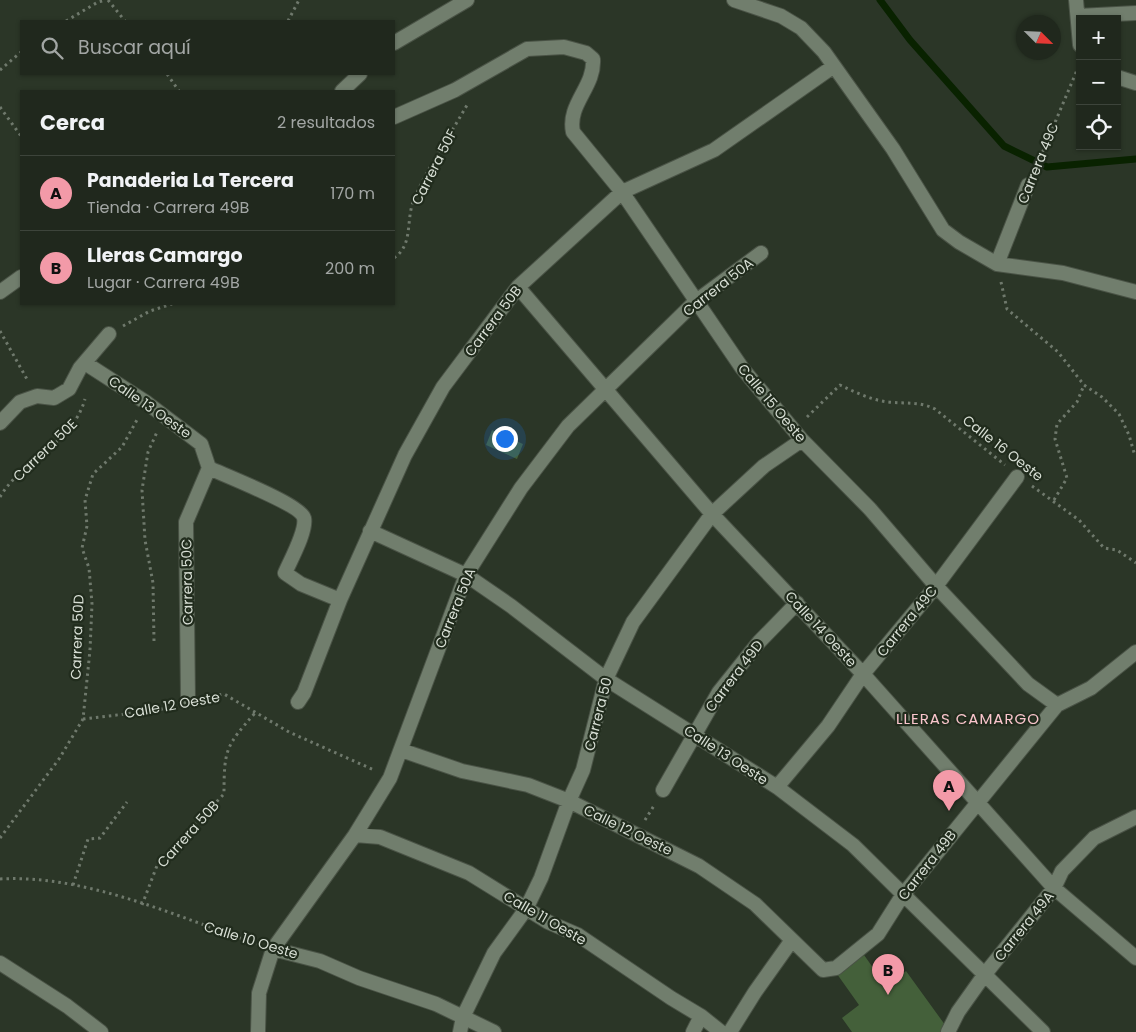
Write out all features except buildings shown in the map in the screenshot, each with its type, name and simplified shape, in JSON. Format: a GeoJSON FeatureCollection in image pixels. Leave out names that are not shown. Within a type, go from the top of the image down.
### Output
{"type":"FeatureCollection","features":[{"type":"Feature","properties":{"kind":"street"},"geometry":{"type":"LineString","coordinates":[[440,0],[441,14]]}},
{"type":"Feature","properties":{"kind":"street"},"geometry":{"type":"LineString","coordinates":[[395,42],[467,0]]}},
{"type":"Feature","properties":{"kind":"street"},"geometry":{"type":"LineString","coordinates":[[734,0],[781,16],[801,28],[824,52],[893,149],[943,230],[959,242],[997,264],[1063,273],[1136,292]]}},
{"type":"Feature","properties":{"kind":"street"},"geometry":{"type":"LineString","coordinates":[[1076,0],[1078,15]]}},
{"type":"Feature","properties":{"kind":"street"},"geometry":{"type":"LineString","coordinates":[[1097,15],[1136,13]]}},
{"type":"Feature","properties":{"kind":"street","name":"Calle 15 Oeste"},"geometry":{"type":"LineString","coordinates":[[478,76],[527,49],[564,48],[586,54],[593,59],[594,71],[571,122],[573,132],[622,192],[695,302],[742,368],[798,435],[870,509],[936,586],[1028,684],[1057,705]]}},
{"type":"Feature","properties":{"kind":"street","name":"Carrera 50B"},"geometry":{"type":"LineString","coordinates":[[298,702],[319,659],[340,600],[405,455],[443,388],[518,288],[622,192],[714,150],[834,66]]}},
{"type":"Feature","properties":{"kind":"street"},"geometry":{"type":"LineString","coordinates":[[344,89],[359,75]]}},
{"type":"Feature","properties":{"kind":"street"},"geometry":{"type":"LineString","coordinates":[[395,117],[423,106],[478,76]]}},
{"type":"Feature","properties":{"kind":"street"},"geometry":{"type":"LineString","coordinates":[[1121,78],[1136,83]]}},
{"type":"Feature","properties":{"kind":"street","name":"Carrera 49C"},"geometry":{"type":"LineString","coordinates":[[997,264],[1028,185]]}},
{"type":"Feature","properties":{"kind":"street","name":"Carrera 50A"},"geometry":{"type":"LineString","coordinates":[[258,1032],[259,993],[273,949],[355,836],[390,778],[466,575],[522,488],[568,426],[605,392],[695,302],[761,253]]}},
{"type":"Feature","properties":{"kind":"street"},"geometry":{"type":"LineString","coordinates":[[0,292],[20,278]]}},
{"type":"Feature","properties":{"kind":"street","name":"Calle 14 Oeste"},"geometry":{"type":"LineString","coordinates":[[518,288],[605,392],[712,514],[863,674],[1054,888],[1136,958]]}},
{"type":"Feature","properties":{"kind":"street"},"geometry":{"type":"LineString","coordinates":[[0,423],[20,402],[37,396],[54,398],[69,389],[85,363],[109,334]]}},
{"type":"Feature","properties":{"kind":"street","name":"Calle 13 Oeste"},"geometry":{"type":"LineString","coordinates":[[85,363],[147,403],[201,444],[208,468]]}},
{"type":"Feature","properties":{"kind":"street","name":"Carrera 50"},"geometry":{"type":"LineString","coordinates":[[460,1032],[463,1017],[494,952],[526,909],[540,878],[586,761],[606,679],[633,622],[712,514],[798,435]]}},
{"type":"Feature","properties":{"kind":"street"},"geometry":{"type":"LineString","coordinates":[[208,468],[268,494],[300,511],[304,519],[303,529],[285,573],[301,584],[340,600]]}},
{"type":"Feature","properties":{"kind":"street","name":"Carrera 50C"},"geometry":{"type":"LineString","coordinates":[[188,700],[186,522],[208,468]]}},
{"type":"Feature","properties":{"kind":"street","name":"Carrera 49C"},"geometry":{"type":"LineString","coordinates":[[777,787],[828,726],[863,674],[936,586],[1017,477]]}},
{"type":"Feature","properties":{"kind":"street","name":"Calle 13 Oeste"},"geometry":{"type":"LineString","coordinates":[[370,531],[466,575],[511,606],[606,679],[777,787],[853,845],[902,896],[1043,1032]]}},
{"type":"Feature","properties":{"kind":"street","name":"Carrera 49D"},"geometry":{"type":"LineString","coordinates":[[663,790],[719,692],[759,642],[797,603]]}},
{"type":"Feature","properties":{"kind":"street","name":"Carrera 49B"},"geometry":{"type":"LineString","coordinates":[[823,970],[836,968],[878,934],[902,896],[1057,705],[1091,688],[1136,652]]}},
{"type":"Feature","properties":{"kind":"street","name":"Calle 12 Oeste"},"geometry":{"type":"LineString","coordinates":[[401,750],[462,771],[528,785],[638,830],[699,866],[755,904],[780,926],[823,970]]}},
{"type":"Feature","properties":{"kind":"street","name":"Carrera 49A"},"geometry":{"type":"LineString","coordinates":[[948,1032],[958,1012],[985,974],[1054,888],[1062,872],[1094,838],[1136,817]]}},
{"type":"Feature","properties":{"kind":"street","name":"Calle 11 Oeste"},"geometry":{"type":"LineString","coordinates":[[355,836],[380,837],[469,873],[526,909],[578,935],[671,998],[702,1016],[721,1032]]}},
{"type":"Feature","properties":{"kind":"street"},"geometry":{"type":"LineString","coordinates":[[730,1032],[755,992],[792,940]]}},
{"type":"Feature","properties":{"kind":"street","name":"Calle 10 Oeste"},"geometry":{"type":"LineString","coordinates":[[273,949],[320,961],[360,978],[436,1004],[494,1032]]}},
{"type":"Feature","properties":{"kind":"street"},"geometry":{"type":"LineString","coordinates":[[0,963],[67,1006],[101,1032]]}},
{"type":"Feature","properties":{"kind":"street"},"geometry":{"type":"LineString","coordinates":[[693,1032],[702,1016]]}},
{"type":"Feature","properties":{"kind":"path"},"geometry":{"type":"LineString","coordinates":[[68,20],[98,2],[107,0],[123,20]]}},
{"type":"Feature","properties":{"kind":"path"},"geometry":{"type":"LineString","coordinates":[[289,20],[299,0]]}},
{"type":"Feature","properties":{"kind":"path"},"geometry":{"type":"LineString","coordinates":[[0,70],[20,53]]}},
{"type":"Feature","properties":{"kind":"path","name":"Carrera 49C"},"geometry":{"type":"LineString","coordinates":[[1028,185],[1076,71]]}},
{"type":"Feature","properties":{"kind":"path"},"geometry":{"type":"LineString","coordinates":[[168,75],[177,90]]}},
{"type":"Feature","properties":{"kind":"path","name":"Carrera 50F"},"geometry":{"type":"LineString","coordinates":[[395,257],[402,252],[409,232],[412,204],[432,164],[468,105],[478,76]]}},
{"type":"Feature","properties":{"kind":"path"},"geometry":{"type":"LineString","coordinates":[[0,107],[20,135]]}},
{"type":"Feature","properties":{"kind":"path"},"geometry":{"type":"LineString","coordinates":[[997,264],[1007,309],[1058,352],[1084,385],[1102,397],[1119,414],[1129,435],[1135,456]]}},
{"type":"Feature","properties":{"kind":"path"},"geometry":{"type":"LineString","coordinates":[[109,334],[150,311],[169,305]]}},
{"type":"Feature","properties":{"kind":"path"},"geometry":{"type":"LineString","coordinates":[[0,331],[37,396]]}},
{"type":"Feature","properties":{"kind":"path","name":"Carrera 50E"},"geometry":{"type":"LineString","coordinates":[[0,497],[26,466],[68,431],[80,415],[87,391],[98,372]]}},
{"type":"Feature","properties":{"kind":"path","name":"Calle 16 Oeste"},"geometry":{"type":"LineString","coordinates":[[798,435],[840,385],[870,398],[888,402],[924,404],[935,408],[998,458],[1017,477],[1054,500],[1079,520],[1104,548],[1116,550],[1136,563]]}},
{"type":"Feature","properties":{"kind":"path"},"geometry":{"type":"LineString","coordinates":[[1054,500],[1067,478],[1055,439],[1057,424],[1077,402],[1084,385]]}},
{"type":"Feature","properties":{"kind":"path","name":"Carrera 50D"},"geometry":{"type":"LineString","coordinates":[[0,838],[59,759],[83,718],[90,650],[92,604],[89,568],[82,548],[87,526],[85,500],[92,474],[122,447],[147,403]]}},
{"type":"Feature","properties":{"kind":"path"},"geometry":{"type":"LineString","coordinates":[[154,641],[153,583],[145,540],[142,490],[148,452],[165,416]]}},
{"type":"Feature","properties":{"kind":"path","name":"Calle 12 Oeste"},"geometry":{"type":"LineString","coordinates":[[83,718],[159,710],[188,700],[224,694],[289,732],[390,778]]}},
{"type":"Feature","properties":{"kind":"path","name":"Carrera 50B"},"geometry":{"type":"LineString","coordinates":[[142,905],[158,863],[224,794],[224,762],[231,740],[255,713]]}},
{"type":"Feature","properties":{"kind":"path"},"geometry":{"type":"LineString","coordinates":[[638,830],[663,790]]}},
{"type":"Feature","properties":{"kind":"path"},"geometry":{"type":"LineString","coordinates":[[73,885],[88,839],[100,838],[128,802]]}},
{"type":"Feature","properties":{"kind":"path","name":"Calle 10 Oeste"},"geometry":{"type":"LineString","coordinates":[[0,879],[15,878],[73,885],[142,905],[273,949]]}},
{"type":"Feature","properties":{"kind":"waterway"},"geometry":{"type":"LineString","coordinates":[[880,0],[910,40],[1004,146],[1047,167],[1136,159]]}},
{"type":"Feature","properties":{"kind":"place","name":"Panaderia La Tercera"},"geometry":{"type":"Point","coordinates":[949,811]}},
{"type":"Feature","properties":{"kind":"place","name":"Lleras Camargo"},"geometry":{"type":"Point","coordinates":[888,995]}},
{"type":"Feature","properties":{"kind":"district","name":"LLERAS CAMARGO"},"geometry":{"type":"Point","coordinates":[968,719]}}]}
